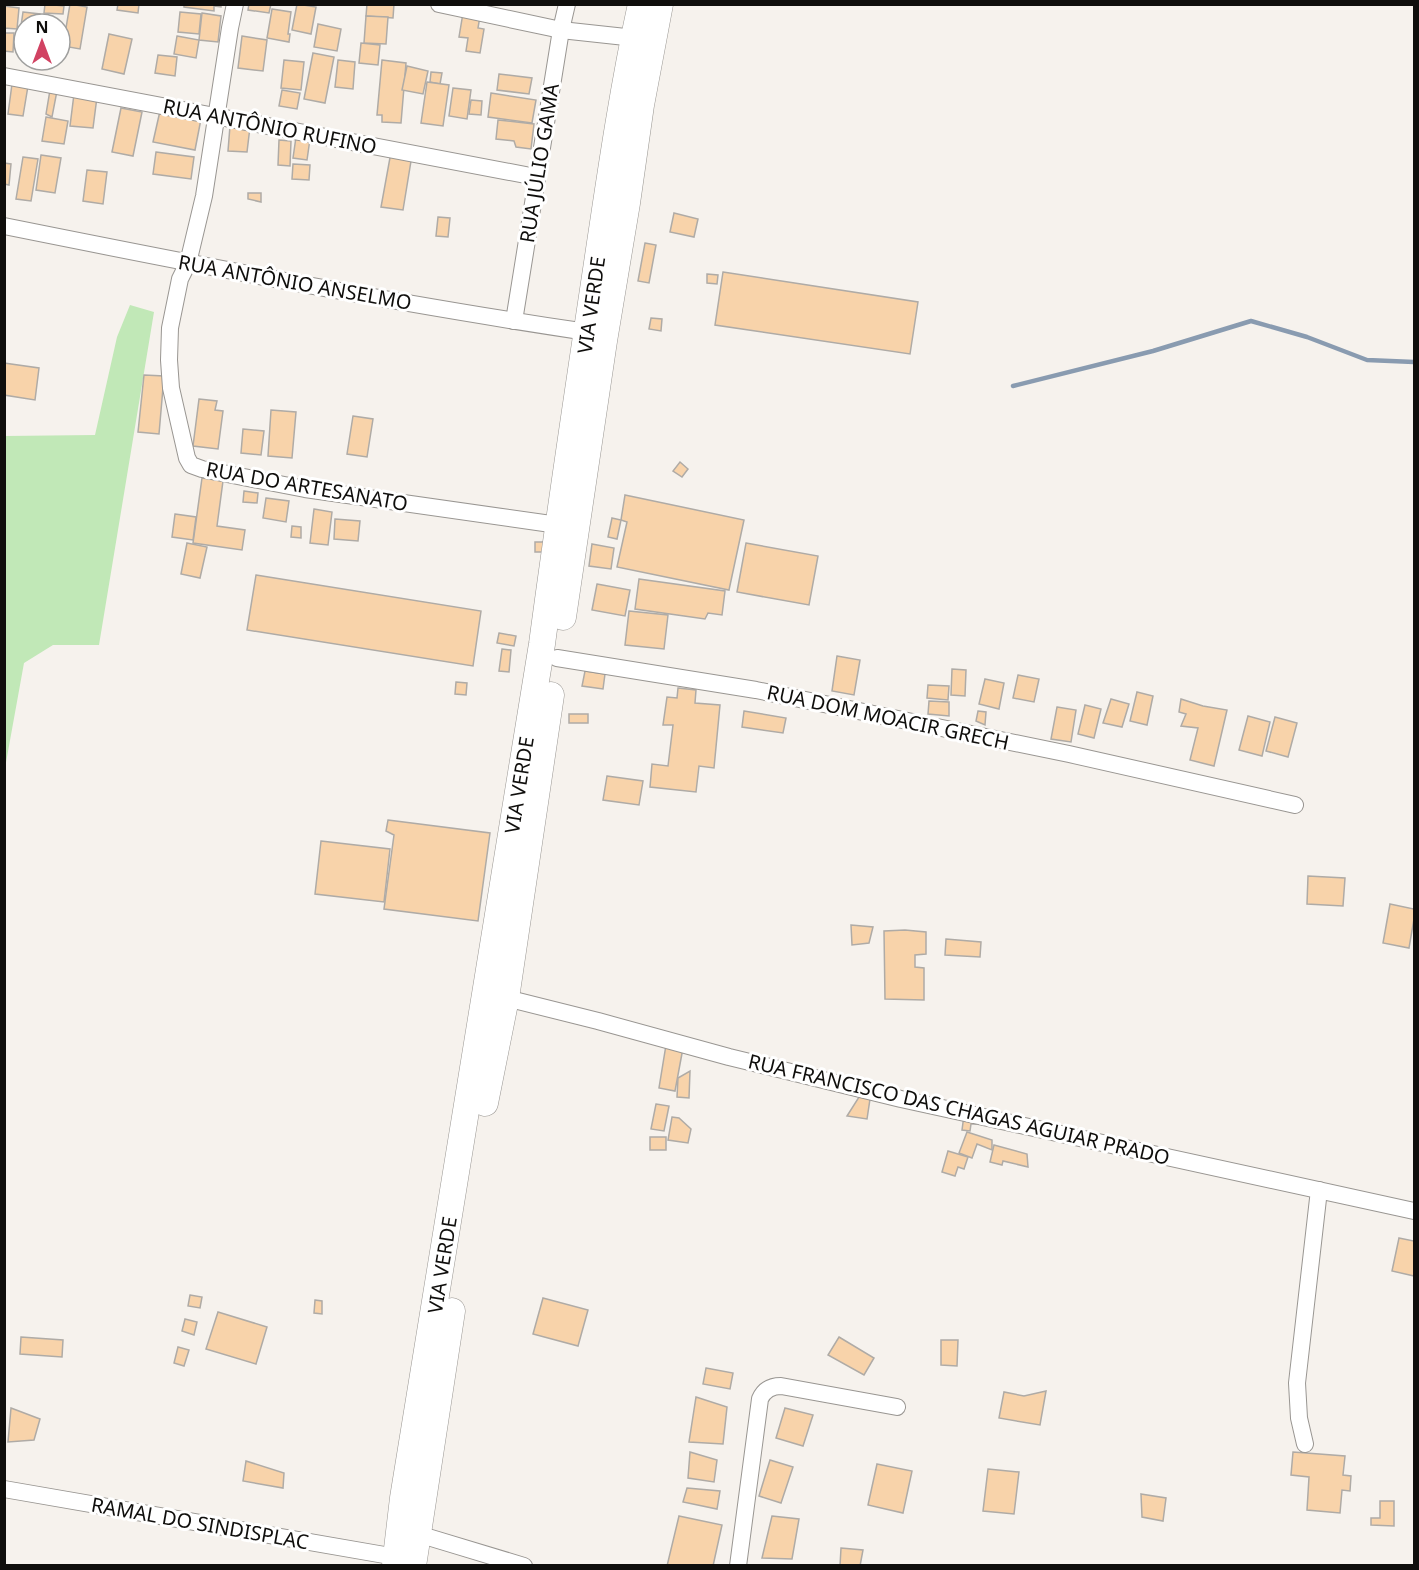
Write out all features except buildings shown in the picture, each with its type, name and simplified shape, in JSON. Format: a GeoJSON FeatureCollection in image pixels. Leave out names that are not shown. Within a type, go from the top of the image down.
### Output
{"type":"FeatureCollection","features":[{"type":"Feature","properties":{"kind":"main road","name":"VIA VERDE"},"geometry":{"type":"LineString","coordinates":[[401,1563],[418,1534],[488,1085],[506,998],[641,105],[644,39],[641,4]]}},
{"type":"Feature","properties":{"kind":"main road","name":"VIA VERDE"},"geometry":{"type":"LineString","coordinates":[[401,1563],[405,1487],[542,644],[611,171],[644,39],[660,4]]}},
{"type":"Feature","properties":{"kind":"street"},"geometry":{"type":"LineString","coordinates":[[188,263],[204,196],[235,4]]}},
{"type":"Feature","properties":{"kind":"street"},"geometry":{"type":"LineString","coordinates":[[439,4],[561,30],[644,39]]}},
{"type":"Feature","properties":{"kind":"street","name":"RUA JÚLIO GAMA"},"geometry":{"type":"LineString","coordinates":[[514,321],[536,177],[567,4]]}},
{"type":"Feature","properties":{"kind":"street","name":"RUA ANTÔNIO RUFINO"},"geometry":{"type":"LineString","coordinates":[[4,76],[536,177]]}},
{"type":"Feature","properties":{"kind":"street","name":"RUA ANTÔNIO ANSELMO"},"geometry":{"type":"LineString","coordinates":[[4,226],[188,263],[587,332]]}},
{"type":"Feature","properties":{"kind":"street","name":"RUA DO ARTESANATO"},"geometry":{"type":"LineString","coordinates":[[188,263],[180,279],[175,300],[170,328],[169,360],[171,388],[177,418],[187,458],[192,465],[202,469],[306,489],[558,525]]}},
{"type":"Feature","properties":{"kind":"street","name":"RUA DOM MOACIR GRECH"},"geometry":{"type":"LineString","coordinates":[[557,658],[756,690],[1059,752],[1295,805]]}},
{"type":"Feature","properties":{"kind":"street","name":"RUA FRANCISCO DAS CHAGAS AGUIAR PRADO"},"geometry":{"type":"LineString","coordinates":[[506,998],[729,1057],[890,1096],[1414,1211]]}},
{"type":"Feature","properties":{"kind":"street"},"geometry":{"type":"LineString","coordinates":[[1305,1444],[1299,1418],[1297,1383],[1319,1190]]}},
{"type":"Feature","properties":{"kind":"street"},"geometry":{"type":"LineString","coordinates":[[738,1566],[760,1399],[767,1389],[776,1386],[788,1387],[897,1407]]}},
{"type":"Feature","properties":{"kind":"street","name":"RAMAL DO SINDISPLAC"},"geometry":{"type":"LineString","coordinates":[[4,1489],[401,1563]]}},
{"type":"Feature","properties":{"kind":"street"},"geometry":{"type":"LineString","coordinates":[[418,1534],[524,1566]]}},
{"type":"Feature","properties":{"kind":"green space"},"geometry":{"type":"Polygon","coordinates":[[[130,305],[154,312],[99,645],[53,645],[24,663],[5,768],[5,436],[95,435],[117,337],[130,305]]]}},
{"type":"Feature","properties":{"kind":"waterway"},"geometry":{"type":"LineString","coordinates":[[1013,386],[1153,351],[1251,321],[1307,337],[1367,360],[1414,362]]}}]}
